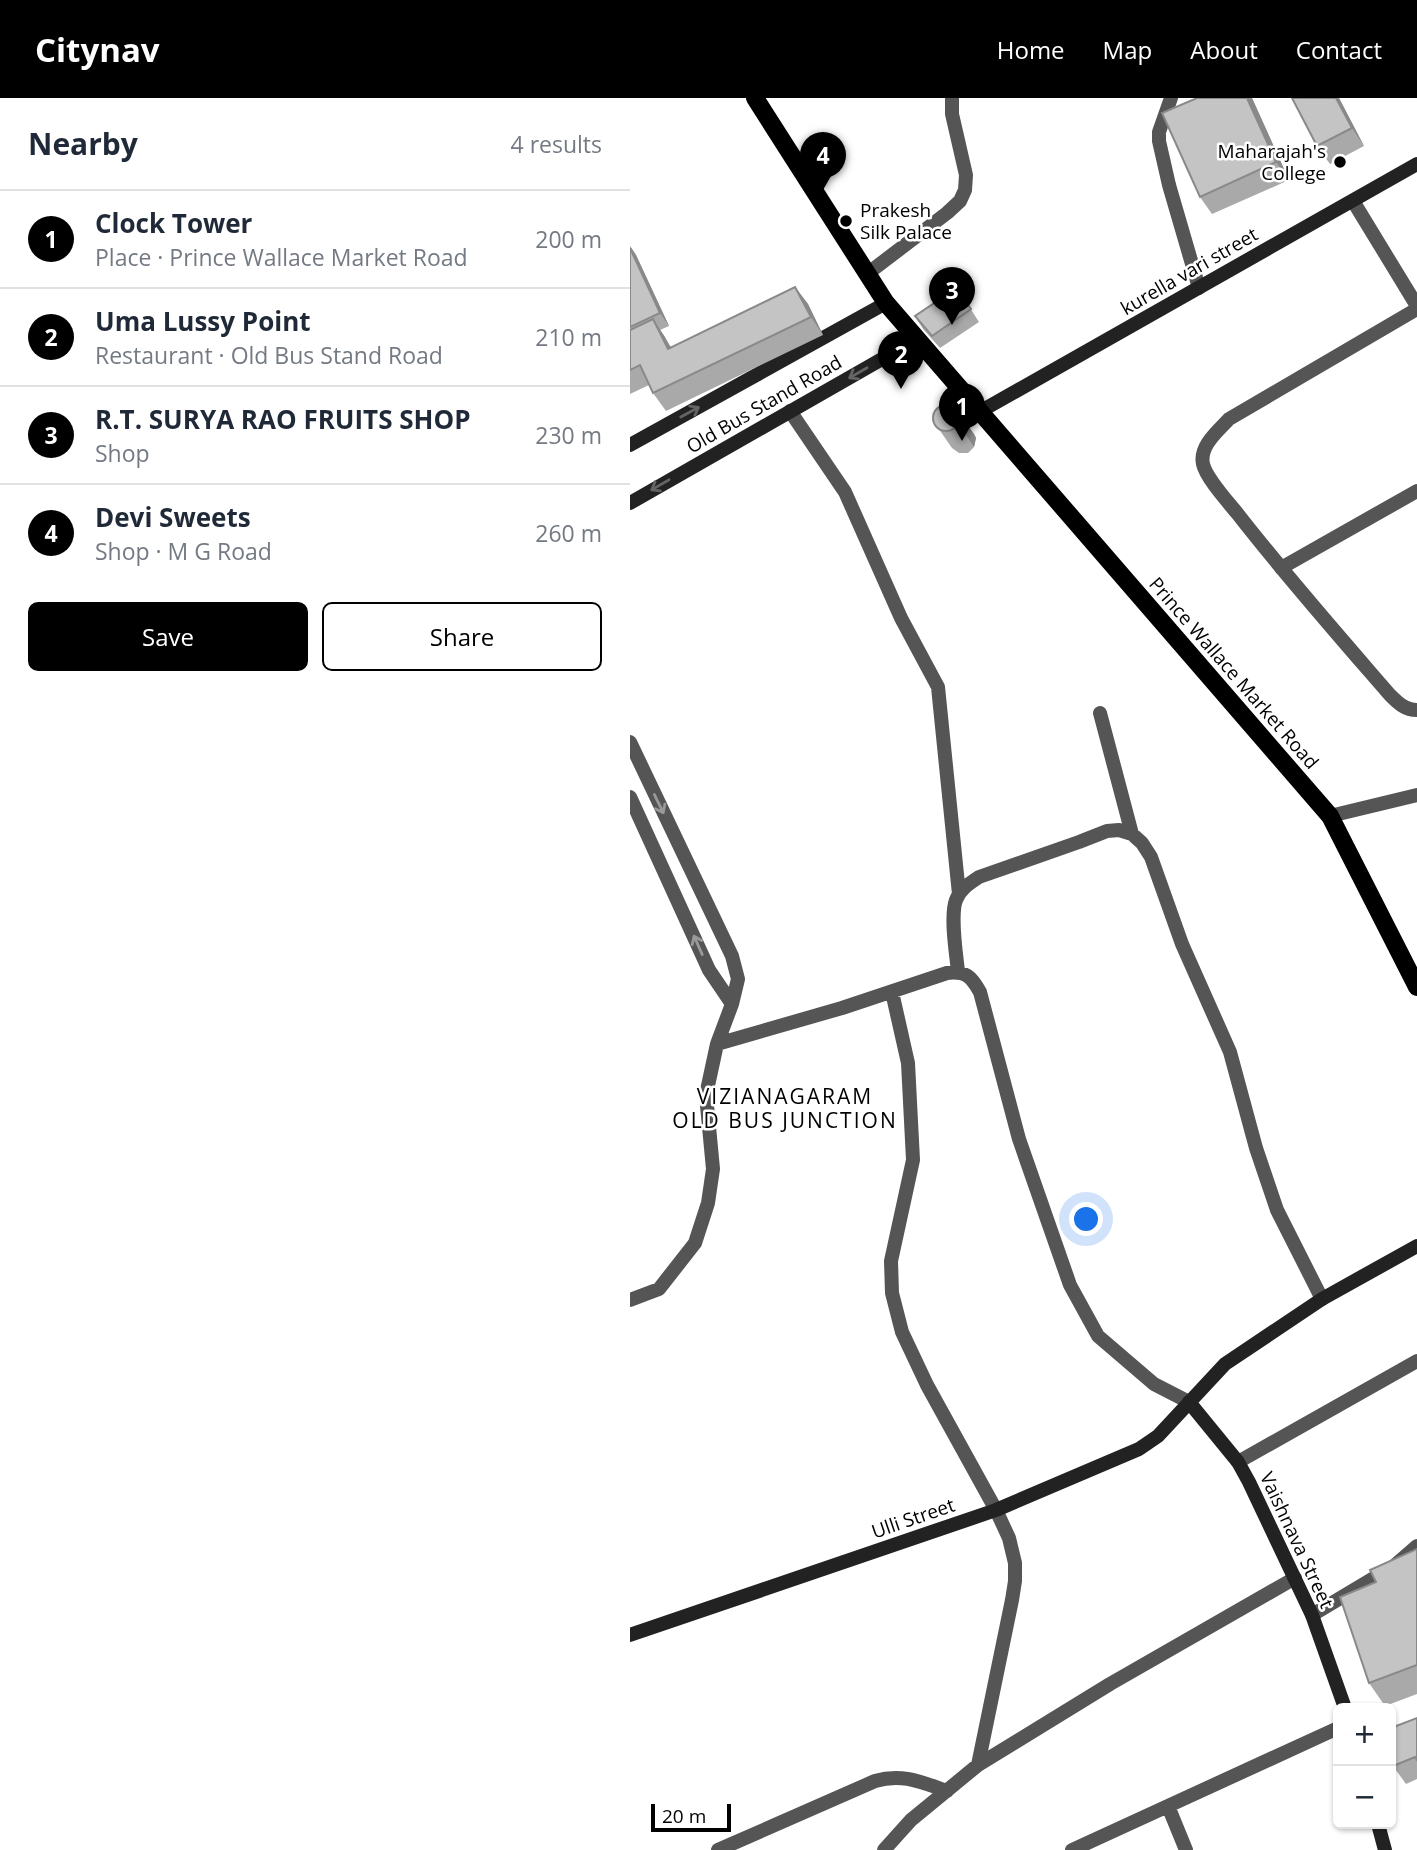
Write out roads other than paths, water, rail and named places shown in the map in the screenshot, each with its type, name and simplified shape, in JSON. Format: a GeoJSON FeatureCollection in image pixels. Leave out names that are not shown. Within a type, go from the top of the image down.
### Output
{"type":"FeatureCollection","features":[{"type":"Feature","properties":{"kind":"main road","name":"Prince Wallace Market Road"},"geometry":{"type":"LineString","coordinates":[[755,98],[886,303],[1331,816],[1417,987]]}},
{"type":"Feature","properties":{"kind":"street"},"geometry":{"type":"LineString","coordinates":[[867,274],[960,201],[965,190],[966,174],[952,114],[953,98]]}},
{"type":"Feature","properties":{"kind":"street"},"geometry":{"type":"LineString","coordinates":[[1171,98],[1159,131],[1159,141],[1199,288]]}},
{"type":"Feature","properties":{"kind":"street","name":"kurella vari street"},"geometry":{"type":"LineString","coordinates":[[981,411],[1417,164]]}},
{"type":"Feature","properties":{"kind":"street"},"geometry":{"type":"LineString","coordinates":[[1353,201],[1417,308],[1229,419],[1214,435],[1204,452],[1203,465],[1281,568],[1390,695],[1403,707],[1417,710]]}},
{"type":"Feature","properties":{"kind":"street","name":"Old Bus Stand Road"},"geometry":{"type":"LineString","coordinates":[[630,444],[886,303]]}},
{"type":"Feature","properties":{"kind":"street","name":"Old Bus Stand Road"},"geometry":{"type":"LineString","coordinates":[[630,503],[917,339]]}},
{"type":"Feature","properties":{"kind":"street"},"geometry":{"type":"LineString","coordinates":[[790,411],[845,492],[901,618],[938,687],[959,894]]}},
{"type":"Feature","properties":{"kind":"street"},"geometry":{"type":"LineString","coordinates":[[1281,568],[1417,491]]}},
{"type":"Feature","properties":{"kind":"street"},"geometry":{"type":"LineString","coordinates":[[1100,713],[1132,834]]}},
{"type":"Feature","properties":{"kind":"street"},"geometry":{"type":"LineString","coordinates":[[630,742],[732,956],[738,979],[717,1044],[706,1095],[713,1168],[708,1203],[695,1243],[659,1289],[630,1300]]}},
{"type":"Feature","properties":{"kind":"street"},"geometry":{"type":"LineString","coordinates":[[1331,816],[1417,795]]}},
{"type":"Feature","properties":{"kind":"street"},"geometry":{"type":"LineString","coordinates":[[630,797],[709,970],[732,1004]]}},
{"type":"Feature","properties":{"kind":"street"},"geometry":{"type":"LineString","coordinates":[[958,971],[953,911],[959,894],[967,885],[979,877],[1107,831],[1132,834],[1142,843],[1151,857],[1182,944],[1230,1052],[1256,1148],[1277,1210],[1322,1299]]}},
{"type":"Feature","properties":{"kind":"street"},"geometry":{"type":"LineString","coordinates":[[717,1044],[842,1008],[947,973],[958,971],[973,979],[980,992],[1019,1139],[1070,1285],[1098,1336],[1154,1384],[1189,1402]]}},
{"type":"Feature","properties":{"kind":"street"},"geometry":{"type":"LineString","coordinates":[[892,992],[908,1063],[913,1160],[891,1261],[892,1293],[902,1332],[927,1385],[996,1510],[1009,1538],[1015,1563],[1015,1581],[978,1765]]}},
{"type":"Feature","properties":{"kind":"street","name":"Ulli Street"},"geometry":{"type":"LineString","coordinates":[[630,1635],[996,1510],[1139,1449],[1158,1436],[1225,1364],[1322,1299],[1417,1247]]}},
{"type":"Feature","properties":{"kind":"street"},"geometry":{"type":"LineString","coordinates":[[1238,1462],[1417,1361]]}},
{"type":"Feature","properties":{"kind":"street","name":"Vaishnava Street"},"geometry":{"type":"LineString","coordinates":[[1189,1402],[1238,1462],[1249,1482],[1312,1615],[1343,1703]]}},
{"type":"Feature","properties":{"kind":"street"},"geometry":{"type":"LineString","coordinates":[[1312,1615],[1394,1566],[1417,1546]]}},
{"type":"Feature","properties":{"kind":"street"},"geometry":{"type":"LineString","coordinates":[[884,1850],[911,1820],[978,1765],[1110,1684],[1295,1578]]}},
{"type":"Feature","properties":{"kind":"street"},"geometry":{"type":"LineString","coordinates":[[1072,1850],[1333,1730]]}},
{"type":"Feature","properties":{"kind":"street"},"geometry":{"type":"LineString","coordinates":[[718,1850],[888,1777],[900,1776],[947,1790]]}},
{"type":"Feature","properties":{"kind":"street"},"geometry":{"type":"LineString","coordinates":[[1168,1806],[1186,1850]]}},
{"type":"Feature","properties":{"kind":"street"},"geometry":{"type":"LineString","coordinates":[[1379,1829],[1385,1850]]}},
{"type":"Feature","properties":{"kind":"place","name":"Maharajah's College"},"geometry":{"type":"Point","coordinates":[1340,162]}},
{"type":"Feature","properties":{"kind":"place","name":"Devi Sweets"},"geometry":{"type":"Point","coordinates":[823,190]}},
{"type":"Feature","properties":{"kind":"place","name":"Prakesh Silk Palace"},"geometry":{"type":"Point","coordinates":[846,221]}},
{"type":"Feature","properties":{"kind":"place","name":"R.T. SURYA RAO FRUITS SHOP"},"geometry":{"type":"Point","coordinates":[952,325]}},
{"type":"Feature","properties":{"kind":"place","name":"Uma Lussy Point"},"geometry":{"type":"Point","coordinates":[901,389]}},
{"type":"Feature","properties":{"kind":"place","name":"Clock Tower"},"geometry":{"type":"Point","coordinates":[962,441]}},
{"type":"Feature","properties":{"kind":"district","name":"VIZIANAGARAM OLD BUS JUNCTION"},"geometry":{"type":"Point","coordinates":[785,1108]}}]}
